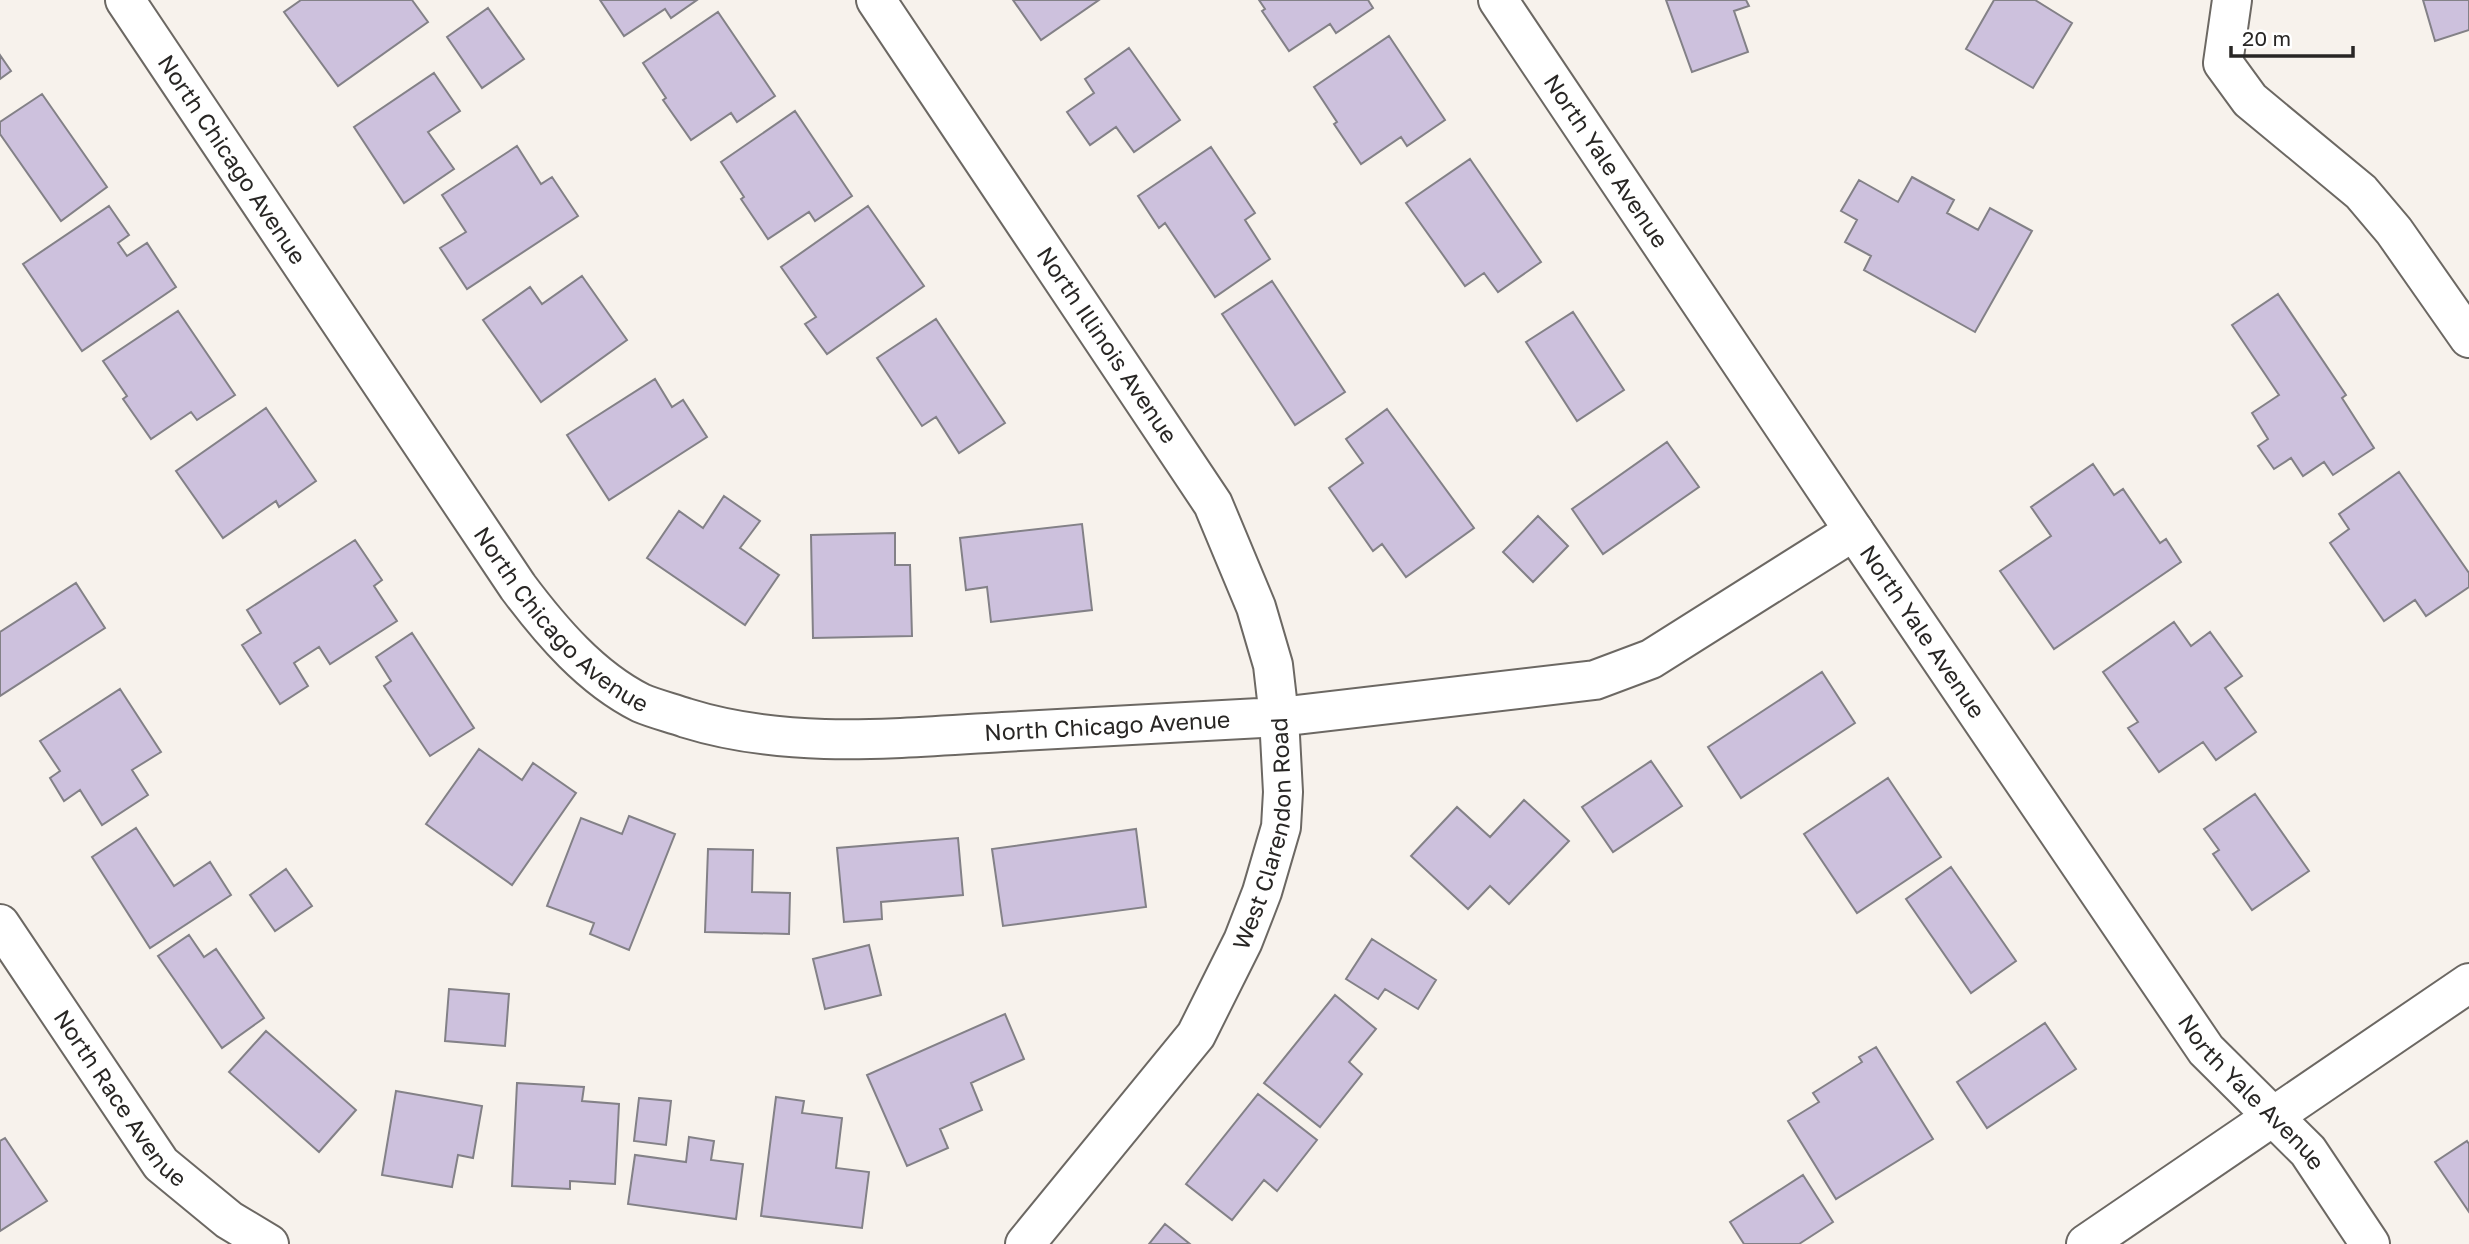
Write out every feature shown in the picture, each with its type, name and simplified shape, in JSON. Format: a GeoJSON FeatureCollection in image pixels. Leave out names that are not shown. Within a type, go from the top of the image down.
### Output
{"type":"FeatureCollection","features":[{"type":"Feature","properties":{"kind":"street","name":"North Chicago Avenue"},"geometry":{"type":"LineString","coordinates":[[125,0],[544,623],[606,680],[641,702],[718,728],[841,741],[1279,717]]}},
{"type":"Feature","properties":{"kind":"street","name":"North Illinois Avenue"},"geometry":{"type":"LineString","coordinates":[[876,0],[1213,504],[1256,607],[1273,665],[1279,717]]}},
{"type":"Feature","properties":{"kind":"street","name":"North Yale Avenue"},"geometry":{"type":"LineString","coordinates":[[1498,0],[2206,1050],[2275,1116],[2308,1152],[2370,1244]]}},
{"type":"Feature","properties":{"kind":"street"},"geometry":{"type":"LineString","coordinates":[[2231,0],[2223,63],[2250,100],[2361,192],[2394,231],[2469,338]]}},
{"type":"Feature","properties":{"kind":"street","name":"West Clarendon Road"},"geometry":{"type":"LineString","coordinates":[[1025,1244],[1196,1035],[1243,941],[1262,892],[1281,827],[1283,792],[1279,717],[1595,680],[1651,659],[1854,531]]}},
{"type":"Feature","properties":{"kind":"street","name":"North Race Avenue"},"geometry":{"type":"LineString","coordinates":[[0,923],[161,1164],[229,1220],[269,1244]]}},
{"type":"Feature","properties":{"kind":"street"},"geometry":{"type":"LineString","coordinates":[[2086,1244],[2469,983]]}},
{"type":"Feature","properties":{"kind":"building"},"geometry":{"type":"Polygon","coordinates":[[[301,0],[412,0],[428,22],[338,86],[284,12],[301,0]]]}},
{"type":"Feature","properties":{"kind":"building"},"geometry":{"type":"Polygon","coordinates":[[[600,0],[697,0],[671,18],[665,9],[624,36],[600,0]]]}},
{"type":"Feature","properties":{"kind":"building"},"geometry":{"type":"Polygon","coordinates":[[[1013,0],[1099,0],[1041,40],[1013,0]]]}},
{"type":"Feature","properties":{"kind":"building"},"geometry":{"type":"Polygon","coordinates":[[[1259,0],[1368,0],[1373,8],[1336,33],[1330,24],[1289,51],[1262,11],[1265,9],[1259,0]]]}},
{"type":"Feature","properties":{"kind":"building"},"geometry":{"type":"Polygon","coordinates":[[[1666,0],[1746,0],[1749,6],[1734,11],[1748,52],[1692,72],[1666,0]]]}},
{"type":"Feature","properties":{"kind":"building"},"geometry":{"type":"Polygon","coordinates":[[[1994,0],[2035,0],[2072,23],[2033,88],[1966,49],[1994,0]]]}},
{"type":"Feature","properties":{"kind":"building"},"geometry":{"type":"Polygon","coordinates":[[[2423,0],[2469,0],[2469,30],[2435,41],[2423,0]]]}},
{"type":"Feature","properties":{"kind":"building"},"geometry":{"type":"Polygon","coordinates":[[[488,8],[524,59],[482,88],[447,37],[488,8]]]}},
{"type":"Feature","properties":{"kind":"building"},"geometry":{"type":"Polygon","coordinates":[[[718,12],[775,96],[737,122],[731,113],[691,140],[663,100],[666,98],[643,63],[718,12]]]}},
{"type":"Feature","properties":{"kind":"building"},"geometry":{"type":"Polygon","coordinates":[[[1389,36],[1445,120],[1407,146],[1401,137],[1361,164],[1334,124],[1337,122],[1314,87],[1389,36]]]}},
{"type":"Feature","properties":{"kind":"building"},"geometry":{"type":"Polygon","coordinates":[[[1129,48],[1180,120],[1134,152],[1116,127],[1090,145],[1067,112],[1094,93],[1085,79],[1129,48]]]}},
{"type":"Feature","properties":{"kind":"building"},"geometry":{"type":"Polygon","coordinates":[[[0,55],[11,71],[0,79],[0,55]]]}},
{"type":"Feature","properties":{"kind":"building"},"geometry":{"type":"Polygon","coordinates":[[[434,73],[460,111],[428,132],[454,169],[404,203],[354,127],[434,73]]]}},
{"type":"Feature","properties":{"kind":"building"},"geometry":{"type":"Polygon","coordinates":[[[42,94],[107,187],[61,221],[0,134],[0,122],[42,94]]]}},
{"type":"Feature","properties":{"kind":"building"},"geometry":{"type":"Polygon","coordinates":[[[795,111],[852,196],[815,221],[809,212],[768,239],[741,199],[744,197],[721,162],[795,111]]]}},
{"type":"Feature","properties":{"kind":"building"},"geometry":{"type":"Polygon","coordinates":[[[517,146],[541,184],[552,177],[578,216],[467,289],[440,248],[466,232],[442,195],[517,146]]]}},
{"type":"Feature","properties":{"kind":"building"},"geometry":{"type":"Polygon","coordinates":[[[1211,147],[1255,213],[1245,220],[1270,259],[1215,297],[1165,223],[1159,228],[1138,196],[1211,147]]]}},
{"type":"Feature","properties":{"kind":"building"},"geometry":{"type":"Polygon","coordinates":[[[1470,159],[1541,262],[1498,292],[1484,273],[1465,286],[1406,203],[1470,159]]]}},
{"type":"Feature","properties":{"kind":"building"},"geometry":{"type":"Polygon","coordinates":[[[1912,177],[1954,200],[1947,213],[1978,230],[1990,208],[2032,231],[1975,332],[1864,270],[1871,256],[1845,242],[1857,220],[1841,211],[1859,180],[1898,202],[1912,177]]]}},
{"type":"Feature","properties":{"kind":"building"},"geometry":{"type":"Polygon","coordinates":[[[109,206],[129,235],[118,243],[127,256],[147,243],[176,287],[82,351],[23,264],[109,206]]]}},
{"type":"Feature","properties":{"kind":"building"},"geometry":{"type":"Polygon","coordinates":[[[868,206],[924,286],[827,354],[805,324],[816,317],[781,267],[868,206]]]}},
{"type":"Feature","properties":{"kind":"building"},"geometry":{"type":"Polygon","coordinates":[[[582,276],[627,340],[541,402],[483,320],[530,287],[542,304],[582,276]]]}},
{"type":"Feature","properties":{"kind":"building"},"geometry":{"type":"Polygon","coordinates":[[[1272,281],[1345,392],[1295,425],[1222,314],[1272,281]]]}},
{"type":"Feature","properties":{"kind":"building"},"geometry":{"type":"Polygon","coordinates":[[[2278,294],[2346,395],[2342,398],[2374,448],[2333,475],[2324,462],[2303,476],[2291,458],[2274,469],[2258,446],[2268,439],[2252,413],[2279,395],[2232,325],[2278,294]]]}},
{"type":"Feature","properties":{"kind":"building"},"geometry":{"type":"Polygon","coordinates":[[[178,311],[235,395],[197,420],[191,412],[151,439],[123,399],[127,396],[103,361],[178,311]]]}},
{"type":"Feature","properties":{"kind":"building"},"geometry":{"type":"Polygon","coordinates":[[[1573,312],[1624,390],[1577,421],[1526,342],[1573,312]]]}},
{"type":"Feature","properties":{"kind":"building"},"geometry":{"type":"Polygon","coordinates":[[[936,319],[1005,423],[959,453],[936,417],[922,426],[877,358],[936,319]]]}},
{"type":"Feature","properties":{"kind":"building"},"geometry":{"type":"Polygon","coordinates":[[[655,379],[672,407],[683,400],[707,437],[609,500],[567,435],[655,379]]]}},
{"type":"Feature","properties":{"kind":"building"},"geometry":{"type":"Polygon","coordinates":[[[266,408],[316,481],[279,507],[276,501],[223,538],[176,471],[266,408]]]}},
{"type":"Feature","properties":{"kind":"building"},"geometry":{"type":"Polygon","coordinates":[[[1387,409],[1474,528],[1406,577],[1382,544],[1373,551],[1329,488],[1363,463],[1346,439],[1387,409]]]}},
{"type":"Feature","properties":{"kind":"building"},"geometry":{"type":"Polygon","coordinates":[[[1667,442],[1699,487],[1603,554],[1572,509],[1667,442]]]}},
{"type":"Feature","properties":{"kind":"building"},"geometry":{"type":"Polygon","coordinates":[[[2093,464],[2114,495],[2123,489],[2160,543],[2166,539],[2181,562],[2054,649],[2000,571],[2051,536],[2031,507],[2093,464]]]}},
{"type":"Feature","properties":{"kind":"building"},"geometry":{"type":"Polygon","coordinates":[[[2399,472],[2469,573],[2469,587],[2426,616],[2415,600],[2384,621],[2330,543],[2349,529],[2339,514],[2399,472]]]}},
{"type":"Feature","properties":{"kind":"building"},"geometry":{"type":"Polygon","coordinates":[[[724,496],[760,521],[740,548],[779,575],[745,625],[647,558],[679,511],[703,528],[724,496]]]}},
{"type":"Feature","properties":{"kind":"building"},"geometry":{"type":"Polygon","coordinates":[[[1538,516],[1568,546],[1533,582],[1503,552],[1538,516]]]}},
{"type":"Feature","properties":{"kind":"building"},"geometry":{"type":"Polygon","coordinates":[[[1082,524],[1092,610],[991,622],[987,587],[966,590],[960,538],[1082,524]]]}},
{"type":"Feature","properties":{"kind":"building"},"geometry":{"type":"Polygon","coordinates":[[[895,533],[895,565],[910,565],[912,636],[813,638],[811,535],[895,533]]]}},
{"type":"Feature","properties":{"kind":"building"},"geometry":{"type":"Polygon","coordinates":[[[355,540],[382,580],[374,586],[397,621],[330,664],[319,647],[294,663],[308,686],[280,704],[242,645],[261,633],[247,610],[355,540]]]}},
{"type":"Feature","properties":{"kind":"building"},"geometry":{"type":"Polygon","coordinates":[[[76,583],[105,628],[0,696],[0,632],[76,583]]]}},
{"type":"Feature","properties":{"kind":"building"},"geometry":{"type":"Polygon","coordinates":[[[2174,622],[2191,646],[2210,632],[2242,676],[2225,688],[2256,732],[2216,760],[2203,742],[2159,772],[2128,728],[2138,722],[2103,672],[2174,622]]]}},
{"type":"Feature","properties":{"kind":"building"},"geometry":{"type":"Polygon","coordinates":[[[412,633],[474,728],[430,756],[384,686],[391,681],[376,657],[412,633]]]}},
{"type":"Feature","properties":{"kind":"building"},"geometry":{"type":"Polygon","coordinates":[[[1822,672],[1855,723],[1741,798],[1708,747],[1822,672]]]}},
{"type":"Feature","properties":{"kind":"building"},"geometry":{"type":"Polygon","coordinates":[[[120,689],[161,752],[132,770],[148,795],[102,825],[80,790],[64,801],[50,778],[60,771],[40,741],[120,689]]]}},
{"type":"Feature","properties":{"kind":"building"},"geometry":{"type":"Polygon","coordinates":[[[479,749],[522,780],[533,763],[576,793],[512,885],[426,824],[479,749]]]}},
{"type":"Feature","properties":{"kind":"building"},"geometry":{"type":"Polygon","coordinates":[[[1651,761],[1682,806],[1613,852],[1582,807],[1651,761]]]}},
{"type":"Feature","properties":{"kind":"building"},"geometry":{"type":"Polygon","coordinates":[[[1888,778],[1941,857],[1857,913],[1804,834],[1888,778]]]}},
{"type":"Feature","properties":{"kind":"building"},"geometry":{"type":"Polygon","coordinates":[[[2255,794],[2309,871],[2252,910],[2213,854],[2219,850],[2204,829],[2255,794]]]}},
{"type":"Feature","properties":{"kind":"building"},"geometry":{"type":"Polygon","coordinates":[[[1524,800],[1569,841],[1509,904],[1490,886],[1468,909],[1411,856],[1457,807],[1490,837],[1524,800]]]}},
{"type":"Feature","properties":{"kind":"building"},"geometry":{"type":"Polygon","coordinates":[[[629,816],[675,834],[629,950],[590,934],[594,923],[547,906],[581,818],[622,834],[629,816]]]}},
{"type":"Feature","properties":{"kind":"building"},"geometry":{"type":"Polygon","coordinates":[[[136,828],[174,886],[210,862],[231,895],[150,948],[92,857],[136,828]]]}},
{"type":"Feature","properties":{"kind":"building"},"geometry":{"type":"Polygon","coordinates":[[[1136,829],[1146,907],[1003,926],[992,849],[1136,829]]]}},
{"type":"Feature","properties":{"kind":"building"},"geometry":{"type":"Polygon","coordinates":[[[958,838],[963,895],[881,902],[882,919],[844,922],[837,848],[958,838]]]}},
{"type":"Feature","properties":{"kind":"building"},"geometry":{"type":"Polygon","coordinates":[[[708,849],[753,850],[752,892],[790,893],[789,934],[705,932],[708,849]]]}},
{"type":"Feature","properties":{"kind":"building"},"geometry":{"type":"Polygon","coordinates":[[[1951,867],[2016,961],[1971,993],[1906,899],[1951,867]]]}},
{"type":"Feature","properties":{"kind":"building"},"geometry":{"type":"Polygon","coordinates":[[[286,869],[312,906],[275,931],[250,895],[286,869]]]}},
{"type":"Feature","properties":{"kind":"building"},"geometry":{"type":"Polygon","coordinates":[[[189,935],[204,957],[216,949],[264,1018],[222,1048],[158,956],[189,935]]]}},
{"type":"Feature","properties":{"kind":"building"},"geometry":{"type":"Polygon","coordinates":[[[1372,939],[1436,980],[1418,1009],[1385,989],[1378,999],[1346,979],[1372,939]]]}},
{"type":"Feature","properties":{"kind":"building"},"geometry":{"type":"Polygon","coordinates":[[[869,945],[881,995],[825,1009],[813,959],[869,945]]]}},
{"type":"Feature","properties":{"kind":"building"},"geometry":{"type":"Polygon","coordinates":[[[449,989],[509,994],[505,1046],[445,1041],[449,989]]]}},
{"type":"Feature","properties":{"kind":"building"},"geometry":{"type":"Polygon","coordinates":[[[1335,995],[1376,1029],[1349,1062],[1362,1074],[1320,1127],[1264,1083],[1335,995]]]}},
{"type":"Feature","properties":{"kind":"building"},"geometry":{"type":"Polygon","coordinates":[[[1005,1014],[1024,1059],[971,1083],[982,1110],[940,1129],[948,1148],[907,1166],[867,1075],[1005,1014]]]}},
{"type":"Feature","properties":{"kind":"building"},"geometry":{"type":"Polygon","coordinates":[[[2045,1023],[2076,1069],[1987,1128],[1957,1082],[2045,1023]]]}},
{"type":"Feature","properties":{"kind":"building"},"geometry":{"type":"Polygon","coordinates":[[[266,1031],[356,1110],[319,1152],[229,1072],[266,1031]]]}},
{"type":"Feature","properties":{"kind":"building"},"geometry":{"type":"Polygon","coordinates":[[[1876,1047],[1933,1139],[1836,1199],[1788,1121],[1819,1102],[1813,1093],[1862,1062],[1859,1057],[1876,1047]]]}},
{"type":"Feature","properties":{"kind":"building"},"geometry":{"type":"Polygon","coordinates":[[[517,1083],[584,1087],[582,1101],[619,1104],[615,1184],[570,1181],[570,1189],[512,1186],[517,1083]]]}},
{"type":"Feature","properties":{"kind":"building"},"geometry":{"type":"Polygon","coordinates":[[[396,1091],[482,1106],[473,1158],[458,1155],[452,1187],[382,1175],[396,1091]]]}},
{"type":"Feature","properties":{"kind":"building"},"geometry":{"type":"Polygon","coordinates":[[[1258,1094],[1317,1140],[1277,1191],[1264,1180],[1232,1220],[1186,1184],[1258,1094]]]}},
{"type":"Feature","properties":{"kind":"building"},"geometry":{"type":"Polygon","coordinates":[[[776,1097],[804,1101],[802,1113],[842,1118],[836,1168],[869,1172],[862,1228],[761,1216],[776,1097]]]}},
{"type":"Feature","properties":{"kind":"building"},"geometry":{"type":"Polygon","coordinates":[[[639,1098],[671,1101],[666,1145],[634,1141],[639,1098]]]}},
{"type":"Feature","properties":{"kind":"building"},"geometry":{"type":"Polygon","coordinates":[[[689,1137],[714,1141],[711,1160],[743,1164],[736,1219],[628,1204],[635,1155],[686,1162],[689,1137]]]}},
{"type":"Feature","properties":{"kind":"building"},"geometry":{"type":"Polygon","coordinates":[[[5,1138],[47,1201],[0,1231],[0,1141],[5,1138]]]}},
{"type":"Feature","properties":{"kind":"building"},"geometry":{"type":"Polygon","coordinates":[[[2467,1141],[2469,1144],[2469,1212],[2435,1162],[2467,1141]]]}},
{"type":"Feature","properties":{"kind":"building"},"geometry":{"type":"Polygon","coordinates":[[[1803,1175],[1833,1222],[1799,1244],[1744,1244],[1730,1222],[1803,1175]]]}},
{"type":"Feature","properties":{"kind":"building"},"geometry":{"type":"Polygon","coordinates":[[[1165,1224],[1190,1244],[1149,1244],[1165,1224]]]}}]}
